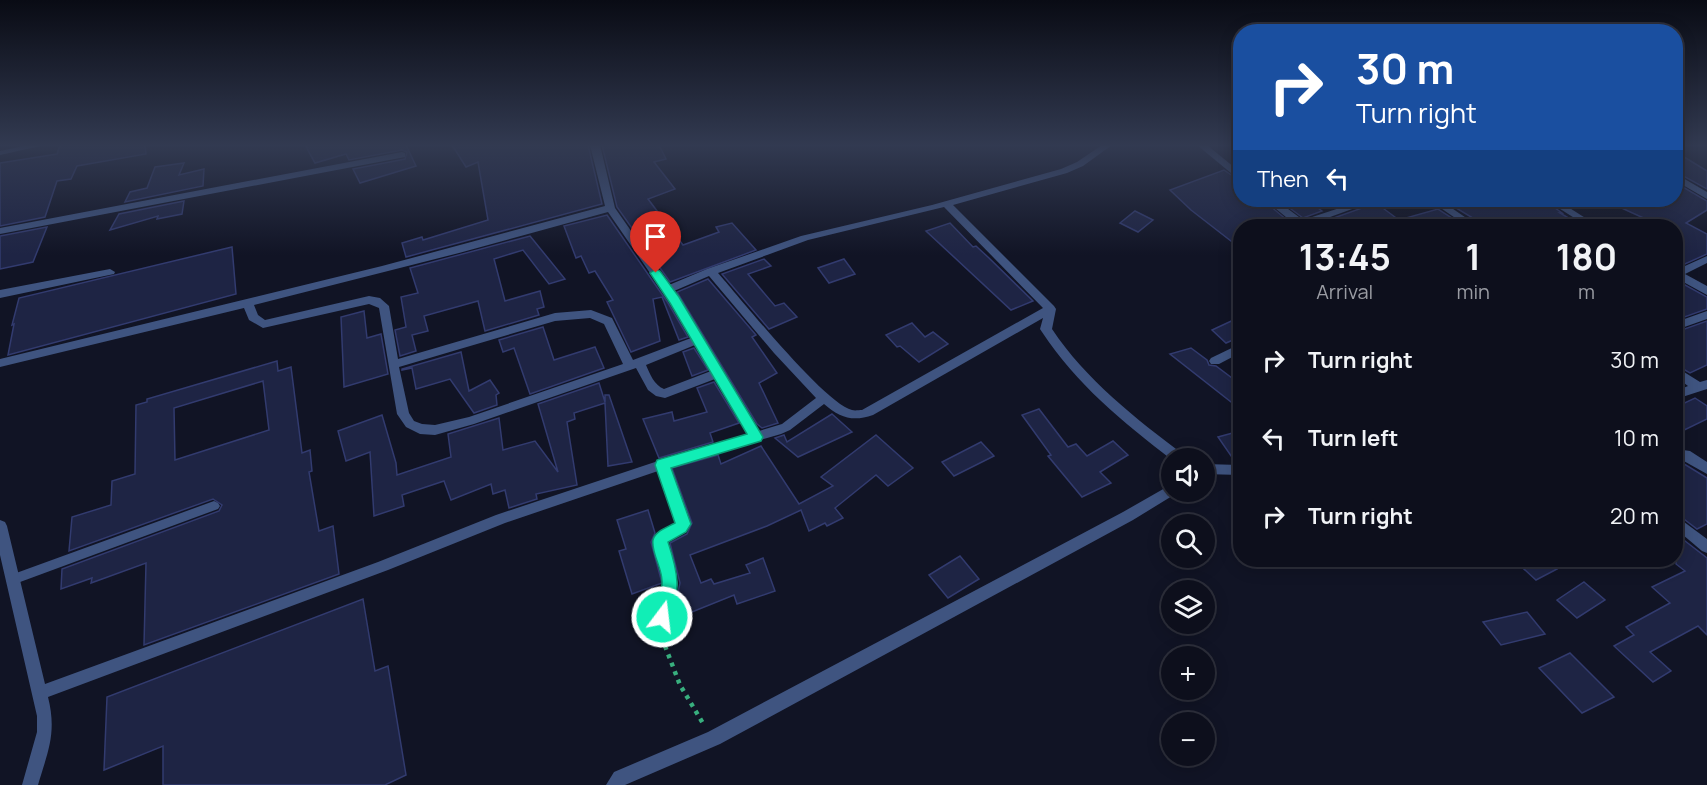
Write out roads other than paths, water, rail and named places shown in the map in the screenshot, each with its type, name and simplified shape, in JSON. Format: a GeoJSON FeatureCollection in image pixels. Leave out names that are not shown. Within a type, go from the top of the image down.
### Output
{"type":"FeatureCollection","features":[{"type":"Feature","properties":{"kind":"street"},"geometry":{"type":"LineString","coordinates":[[0,231],[261,182]]}},
{"type":"Feature","properties":{"kind":"street"},"geometry":{"type":"LineString","coordinates":[[604,182],[610,208],[667,290],[756,437]]}},
{"type":"Feature","properties":{"kind":"street"},"geometry":{"type":"LineString","coordinates":[[667,290],[711,271],[805,238],[946,204],[1026,182]]}},
{"type":"Feature","properties":{"kind":"street"},"geometry":{"type":"LineString","coordinates":[[1684,182],[1707,196]]}},
{"type":"Feature","properties":{"kind":"street"},"geometry":{"type":"LineString","coordinates":[[946,204],[1050,309]]}},
{"type":"Feature","properties":{"kind":"street"},"geometry":{"type":"LineString","coordinates":[[1279,207],[1295,219]]}},
{"type":"Feature","properties":{"kind":"street"},"geometry":{"type":"LineString","coordinates":[[1320,219],[1353,207]]}},
{"type":"Feature","properties":{"kind":"street"},"geometry":{"type":"LineString","coordinates":[[1444,207],[1462,219]]}},
{"type":"Feature","properties":{"kind":"street"},"geometry":{"type":"LineString","coordinates":[[1562,207],[1582,219]]}},
{"type":"Feature","properties":{"kind":"street"},"geometry":{"type":"LineString","coordinates":[[0,363],[529,232],[610,208]]}},
{"type":"Feature","properties":{"kind":"street"},"geometry":{"type":"LineString","coordinates":[[1683,271],[1707,259]]}},
{"type":"Feature","properties":{"kind":"street"},"geometry":{"type":"LineString","coordinates":[[711,271],[823,399],[847,414],[861,415],[1050,309]]}},
{"type":"Feature","properties":{"kind":"street"},"geometry":{"type":"LineString","coordinates":[[0,294],[110,272]]}},
{"type":"Feature","properties":{"kind":"street"},"geometry":{"type":"LineString","coordinates":[[1683,278],[1707,291]]}},
{"type":"Feature","properties":{"kind":"street"},"geometry":{"type":"LineString","coordinates":[[248,303],[253,317],[263,324],[369,300],[384,306],[393,365],[404,414],[410,424],[420,429],[435,430],[470,421],[634,365],[698,340]]}},
{"type":"Feature","properties":{"kind":"street"},"geometry":{"type":"LineString","coordinates":[[1050,309],[1046,329],[1064,355],[1130,419],[1166,448]]}},
{"type":"Feature","properties":{"kind":"street"},"geometry":{"type":"LineString","coordinates":[[393,365],[555,317],[591,314],[608,321],[634,365],[658,394],[665,394],[718,373]]}},
{"type":"Feature","properties":{"kind":"street"},"geometry":{"type":"LineString","coordinates":[[1683,324],[1707,315]]}},
{"type":"Feature","properties":{"kind":"street"},"geometry":{"type":"LineString","coordinates":[[1215,362],[1233,352]]}},
{"type":"Feature","properties":{"kind":"street"},"geometry":{"type":"LineString","coordinates":[[1683,375],[1702,386]]}},
{"type":"Feature","properties":{"kind":"street"},"geometry":{"type":"LineString","coordinates":[[1683,393],[1702,386]]}},
{"type":"Feature","properties":{"kind":"street"},"geometry":{"type":"LineString","coordinates":[[40,693],[383,566],[501,519],[662,465],[786,427],[823,399]]}},
{"type":"Feature","properties":{"kind":"street"},"geometry":{"type":"LineString","coordinates":[[1683,455],[1707,469]]}},
{"type":"Feature","properties":{"kind":"street"},"geometry":{"type":"LineString","coordinates":[[660,631],[670,584],[660,541],[681,528],[683,524],[662,465]]}},
{"type":"Feature","properties":{"kind":"street"},"geometry":{"type":"LineString","coordinates":[[1215,469],[1233,470]]}},
{"type":"Feature","properties":{"kind":"street"},"geometry":{"type":"LineString","coordinates":[[614,785],[620,778],[714,738],[1128,516],[1161,496]]}},
{"type":"Feature","properties":{"kind":"street"},"geometry":{"type":"LineString","coordinates":[[0,526],[45,716],[45,732],[30,785]]}},
{"type":"Feature","properties":{"kind":"street"},"geometry":{"type":"LineString","coordinates":[[1683,528],[1707,547]]}},
{"type":"Feature","properties":{"kind":"lane"},"geometry":{"type":"LineString","coordinates":[[12,580],[214,506]]}}]}
